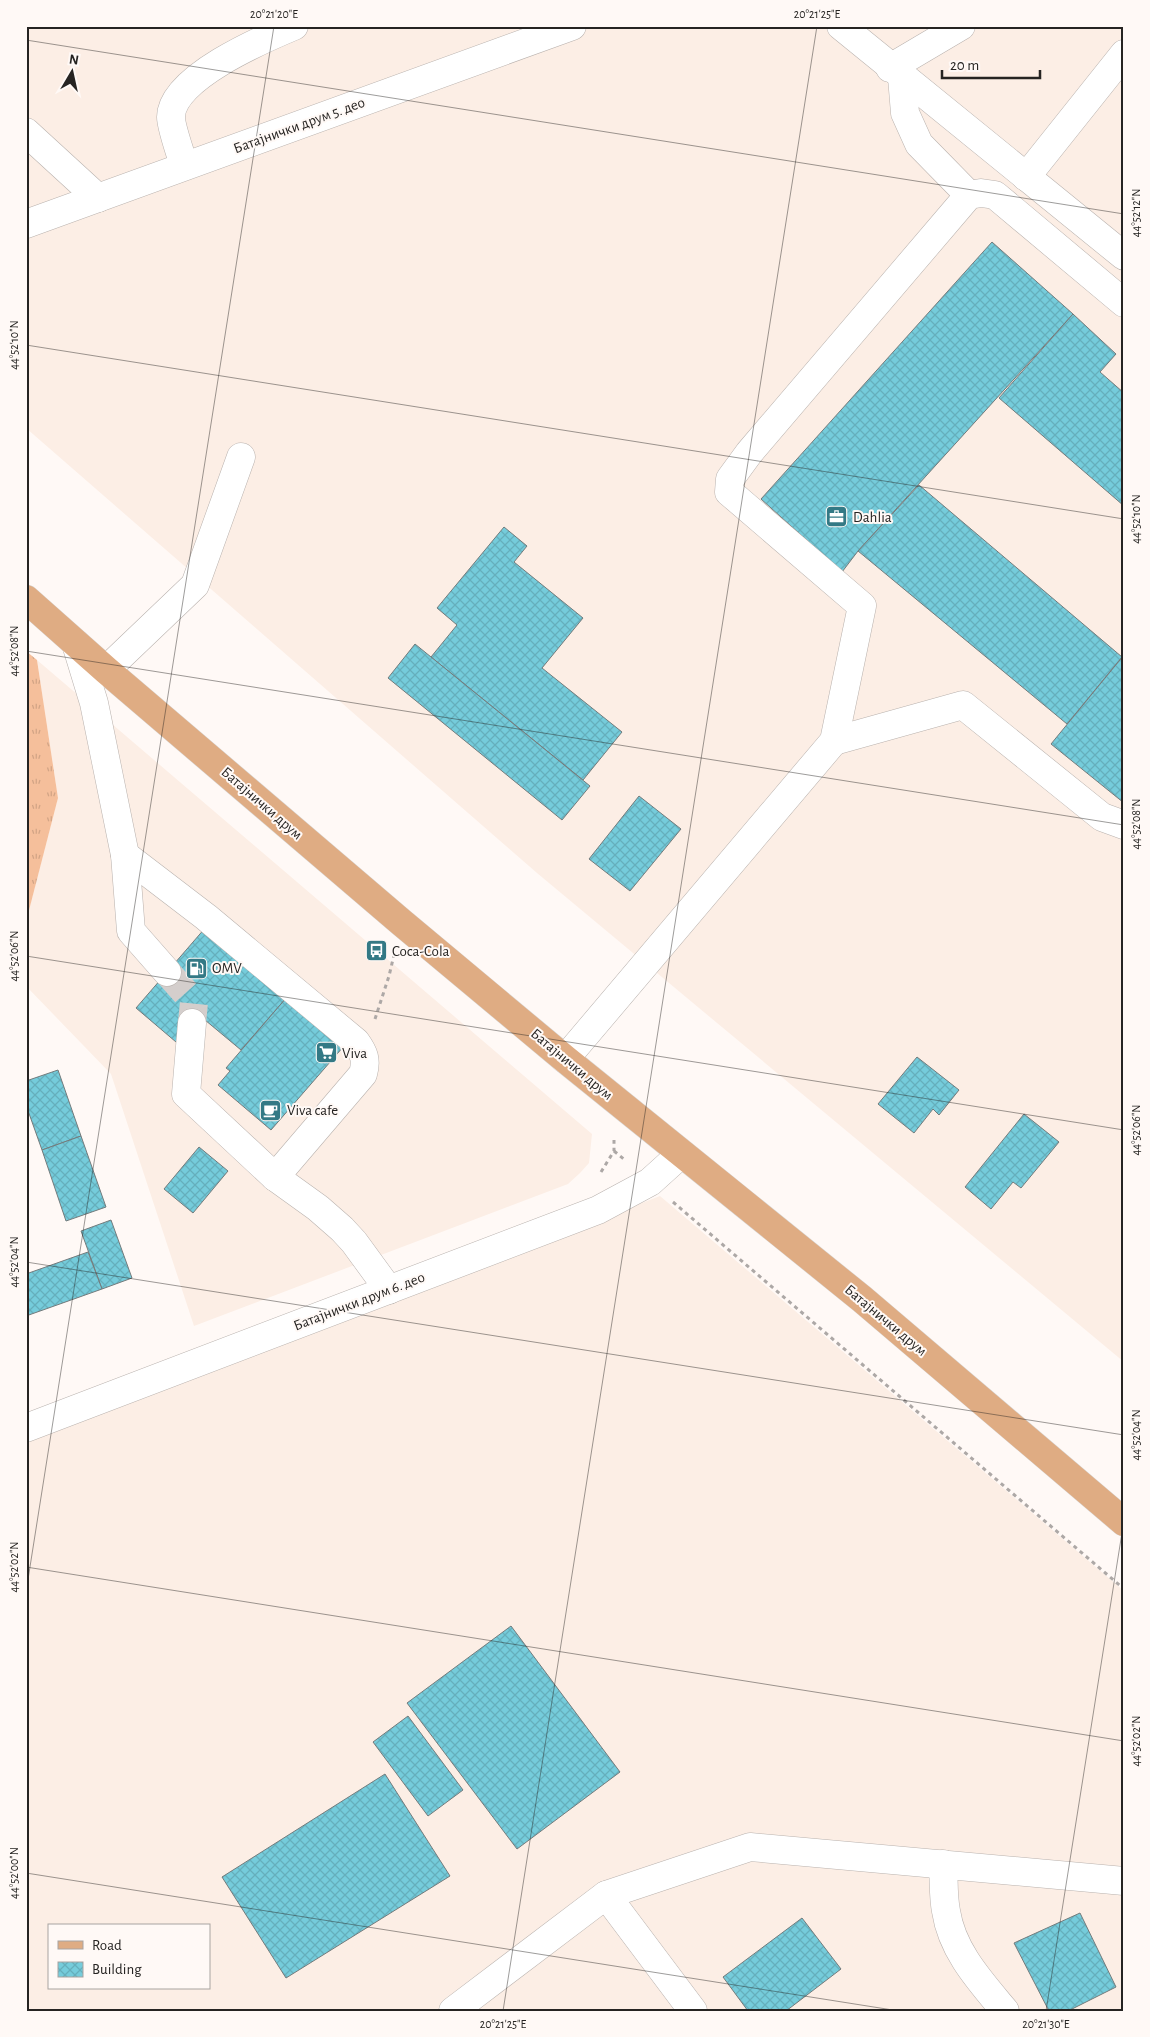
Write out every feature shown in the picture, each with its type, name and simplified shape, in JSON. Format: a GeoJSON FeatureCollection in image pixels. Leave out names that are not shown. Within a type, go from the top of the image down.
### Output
{"type":"FeatureCollection","features":[{"type":"Feature","properties":{"kind":"main road","name":"Батајнички друм"},"geometry":{"type":"LineString","coordinates":[[26,599],[106,670],[401,922],[681,1154],[862,1299],[1124,1522]]}},
{"type":"Feature","properties":{"kind":"street"},"geometry":{"type":"LineString","coordinates":[[184,166],[171,117],[179,93],[210,69],[255,42],[294,26]]}},
{"type":"Feature","properties":{"kind":"street","name":"Батајнички друм 5. део"},"geometry":{"type":"LineString","coordinates":[[26,224],[572,26]]}},
{"type":"Feature","properties":{"kind":"street"},"geometry":{"type":"LineString","coordinates":[[841,26],[1124,256]]}},
{"type":"Feature","properties":{"kind":"street"},"geometry":{"type":"LineString","coordinates":[[896,72],[961,26]]}},
{"type":"Feature","properties":{"kind":"street"},"geometry":{"type":"LineString","coordinates":[[1026,177],[1124,54]]}},
{"type":"Feature","properties":{"kind":"street"},"geometry":{"type":"LineString","coordinates":[[896,72],[905,114],[919,144],[969,195]]}},
{"type":"Feature","properties":{"kind":"street"},"geometry":{"type":"LineString","coordinates":[[26,132],[98,198]]}},
{"type":"Feature","properties":{"kind":"street"},"geometry":{"type":"LineString","coordinates":[[565,1059],[834,741],[862,606],[729,492],[730,480],[749,453],[969,195],[981,193],[995,195],[1124,303]]}},
{"type":"Feature","properties":{"kind":"street"},"geometry":{"type":"LineString","coordinates":[[106,670],[194,585],[241,457]]}},
{"type":"Feature","properties":{"kind":"street"},"geometry":{"type":"LineString","coordinates":[[76,644],[94,703],[125,855],[131,931],[167,972]]}},
{"type":"Feature","properties":{"kind":"street"},"geometry":{"type":"LineString","coordinates":[[834,741],[962,706],[1102,817],[1124,825]]}},
{"type":"Feature","properties":{"kind":"street"},"geometry":{"type":"LineString","coordinates":[[125,855],[206,917],[356,1042],[364,1053],[366,1064],[363,1074],[275,1177]]}},
{"type":"Feature","properties":{"kind":"street"},"geometry":{"type":"LineString","coordinates":[[192,1023],[186,1094],[275,1177],[342,1228],[388,1290]]}},
{"type":"Feature","properties":{"kind":"street","name":"Батајнички друм 6. део"},"geometry":{"type":"LineString","coordinates":[[26,1428],[598,1210],[650,1182],[681,1154]]}},
{"type":"Feature","properties":{"kind":"street"},"geometry":{"type":"LineString","coordinates":[[453,2011],[606,1895],[750,1847],[1124,1880]]}},
{"type":"Feature","properties":{"kind":"street"},"geometry":{"type":"LineString","coordinates":[[943,1864],[946,1911],[955,1943],[971,1970],[1004,2011]]}},
{"type":"Feature","properties":{"kind":"street"},"geometry":{"type":"LineString","coordinates":[[606,1895],[693,2011]]}},
{"type":"Feature","properties":{"kind":"path"},"geometry":{"type":"LineString","coordinates":[[364,1053],[390,976],[401,922]]}},
{"type":"Feature","properties":{"kind":"path"},"geometry":{"type":"LineString","coordinates":[[650,1182],[1124,1589]]}},
{"type":"Feature","properties":{"kind":"shaded area"},"geometry":{"type":"Polygon","coordinates":[[[26,26],[1124,26],[1124,1362],[537,873],[26,428],[26,26]]]}},
{"type":"Feature","properties":{"kind":"shaded area"},"geometry":{"type":"Polygon","coordinates":[[[37,660],[592,1134],[589,1163],[580,1173],[568,1184],[194,1326],[111,1074],[26,986],[26,922],[58,798],[37,660]]]}},
{"type":"Feature","properties":{"kind":"shaded area"},"geometry":{"type":"Polygon","coordinates":[[[660,1196],[1124,1591],[1124,2011],[26,2011],[26,1442],[660,1196]]]}},
{"type":"Feature","properties":{"kind":"green space"},"geometry":{"type":"Polygon","coordinates":[[[26,651],[37,660],[58,798],[26,922],[26,651]]]}},
{"type":"Feature","properties":{"kind":"building"},"geometry":{"type":"Polygon","coordinates":[[[992,242],[1073,314],[858,551],[842,572],[761,499],[992,242]]]}},
{"type":"Feature","properties":{"kind":"building"},"geometry":{"type":"Polygon","coordinates":[[[1073,314],[1116,354],[1100,372],[1124,393],[1124,506],[999,398],[1073,314]]]}},
{"type":"Feature","properties":{"kind":"building"},"geometry":{"type":"Polygon","coordinates":[[[919,485],[1122,657],[1067,724],[858,551],[919,485]]]}},
{"type":"Feature","properties":{"kind":"building"},"geometry":{"type":"Polygon","coordinates":[[[504,527],[527,546],[514,562],[583,618],[542,668],[622,732],[583,780],[431,657],[457,625],[437,608],[504,527]]]}},
{"type":"Feature","properties":{"kind":"building"},"geometry":{"type":"Polygon","coordinates":[[[415,644],[590,786],[562,820],[388,678],[415,644]]]}},
{"type":"Feature","properties":{"kind":"building"},"geometry":{"type":"Polygon","coordinates":[[[1124,655],[1124,803],[1051,744],[1124,655]]]}},
{"type":"Feature","properties":{"kind":"building"},"geometry":{"type":"Polygon","coordinates":[[[639,796],[681,829],[630,891],[589,859],[639,796]]]}},
{"type":"Feature","properties":{"kind":"building"},"geometry":{"type":"Polygon","coordinates":[[[206,927],[287,997],[241,1050],[199,1015],[176,1042],[136,1008],[206,927]]]}},
{"type":"Feature","properties":{"kind":"building"},"geometry":{"type":"Polygon","coordinates":[[[287,997],[344,1046],[271,1130],[218,1085],[230,1071],[226,1068],[287,997]]]}},
{"type":"Feature","properties":{"kind":"building"},"geometry":{"type":"Polygon","coordinates":[[[917,1057],[959,1090],[939,1115],[933,1109],[914,1133],[878,1104],[917,1057]]]}},
{"type":"Feature","properties":{"kind":"building"},"geometry":{"type":"Polygon","coordinates":[[[58,1070],[81,1136],[42,1150],[26,1105],[26,1081],[58,1070]]]}},
{"type":"Feature","properties":{"kind":"building"},"geometry":{"type":"Polygon","coordinates":[[[1024,1114],[1059,1142],[1021,1188],[1013,1182],[991,1209],[965,1187],[1024,1114]]]}},
{"type":"Feature","properties":{"kind":"building"},"geometry":{"type":"Polygon","coordinates":[[[81,1136],[106,1207],[66,1221],[42,1150],[81,1136]]]}},
{"type":"Feature","properties":{"kind":"building"},"geometry":{"type":"Polygon","coordinates":[[[199,1147],[228,1171],[193,1213],[164,1189],[199,1147]]]}},
{"type":"Feature","properties":{"kind":"building"},"geometry":{"type":"Polygon","coordinates":[[[111,1220],[132,1278],[102,1289],[81,1231],[111,1220]]]}},
{"type":"Feature","properties":{"kind":"building"},"geometry":{"type":"Polygon","coordinates":[[[88,1252],[102,1289],[26,1316],[26,1274],[88,1252]]]}},
{"type":"Feature","properties":{"kind":"building"},"geometry":{"type":"Polygon","coordinates":[[[511,1626],[620,1772],[517,1849],[407,1703],[511,1626]]]}},
{"type":"Feature","properties":{"kind":"building"},"geometry":{"type":"Polygon","coordinates":[[[408,1716],[463,1790],[428,1816],[373,1742],[408,1716]]]}},
{"type":"Feature","properties":{"kind":"building"},"geometry":{"type":"Polygon","coordinates":[[[385,1774],[450,1876],[286,1978],[222,1877],[385,1774]]]}},
{"type":"Feature","properties":{"kind":"building"},"geometry":{"type":"Polygon","coordinates":[[[1080,1913],[1116,1987],[1068,2011],[1049,2011],[1014,1943],[1080,1913]]]}},
{"type":"Feature","properties":{"kind":"building"},"geometry":{"type":"Polygon","coordinates":[[[802,1918],[841,1969],[786,2011],[748,2011],[723,1977],[802,1918]]]}},
{"type":"Feature","properties":{"kind":"tunnel"},"geometry":{"type":"LineString","coordinates":[[167,972],[194,1002],[192,1023]]}},
{"type":"Feature","properties":{"kind":"place","name":"Dahlia"},"geometry":{"type":"Point","coordinates":[837,517]}},
{"type":"Feature","properties":{"kind":"place","name":"Coca-Cola"},"geometry":{"type":"Point","coordinates":[376,951]}},
{"type":"Feature","properties":{"kind":"place","name":"OMV"},"geometry":{"type":"Point","coordinates":[196,968]}},
{"type":"Feature","properties":{"kind":"place","name":"Viva"},"geometry":{"type":"Point","coordinates":[326,1053]}},
{"type":"Feature","properties":{"kind":"place","name":"Viva cafe"},"geometry":{"type":"Point","coordinates":[271,1110]}}]}
